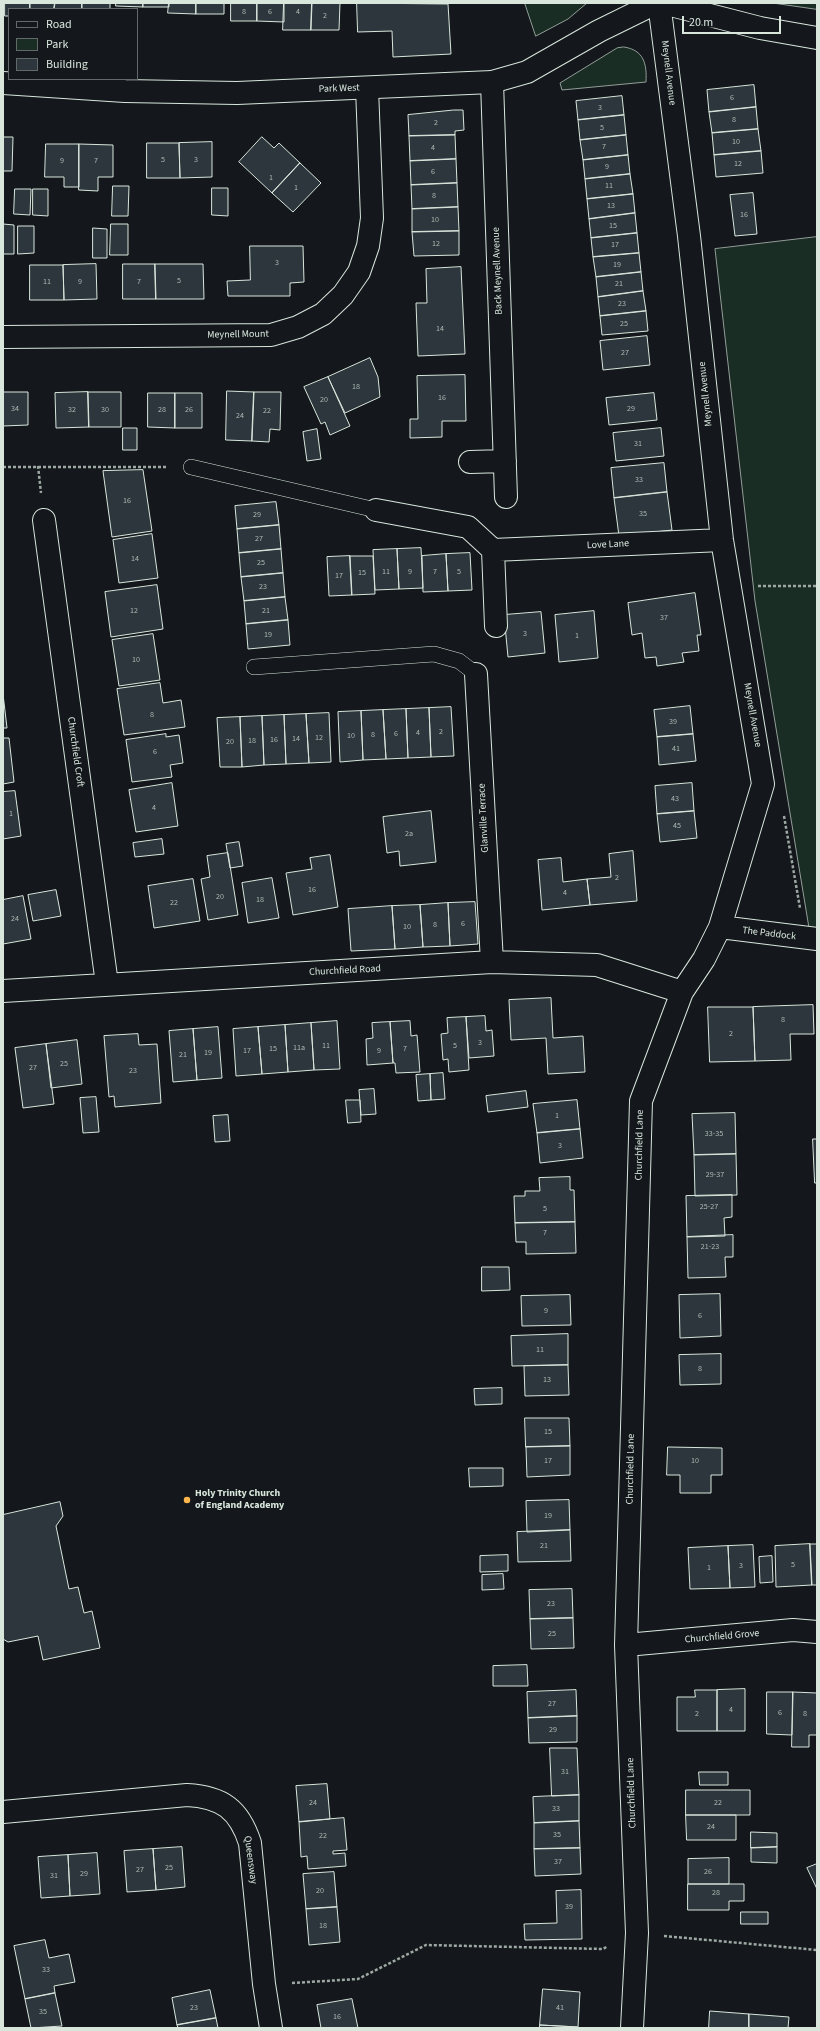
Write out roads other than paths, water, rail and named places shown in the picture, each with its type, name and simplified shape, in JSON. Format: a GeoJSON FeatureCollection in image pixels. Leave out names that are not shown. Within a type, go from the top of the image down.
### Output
{"type":"FeatureCollection","features":[{"type":"Feature","properties":{"kind":"street","name":"Park West"},"geometry":{"type":"LineString","coordinates":[[3,83],[125,91],[237,93],[492,82],[527,72],[598,31],[658,3]]}},
{"type":"Feature","properties":{"kind":"street","name":"Meynell Avenue"},"geometry":{"type":"LineString","coordinates":[[658,3],[689,236],[722,540],[763,784],[720,927]]}},
{"type":"Feature","properties":{"kind":"street"},"geometry":{"type":"LineString","coordinates":[[664,3],[760,28],[817,38]]}},
{"type":"Feature","properties":{"kind":"street","name":"Back Meynell Avenue"},"geometry":{"type":"LineString","coordinates":[[492,82],[506,497]]}},
{"type":"Feature","properties":{"kind":"street","name":"Meynell Mount"},"geometry":{"type":"LineString","coordinates":[[3,337],[271,335],[298,327],[323,314],[343,295],[359,272],[368,246],[372,218],[367,88]]}},
{"type":"Feature","properties":{"kind":"street"},"geometry":{"type":"LineString","coordinates":[[470,462],[505,461]]}},
{"type":"Feature","properties":{"kind":"street"},"geometry":{"type":"LineString","coordinates":[[376,510],[468,527],[494,550],[496,626]]}},
{"type":"Feature","properties":{"kind":"street","name":"Churchfield Croft"},"geometry":{"type":"LineString","coordinates":[[44,520],[107,984]]}},
{"type":"Feature","properties":{"kind":"street","name":"Love Lane"},"geometry":{"type":"LineString","coordinates":[[494,550],[722,540]]}},
{"type":"Feature","properties":{"kind":"street","name":"Glanville Terrace"},"geometry":{"type":"LineString","coordinates":[[476,674],[492,962]]}},
{"type":"Feature","properties":{"kind":"street","name":"The Paddock"},"geometry":{"type":"LineString","coordinates":[[720,927],[811,939]]}},
{"type":"Feature","properties":{"kind":"street","name":"Churchfield Lane"},"geometry":{"type":"LineString","coordinates":[[632,2028],[637,1933],[626,1645],[641,1101],[682,992],[704,959],[720,927]]}},
{"type":"Feature","properties":{"kind":"street","name":"Churchfield Road"},"geometry":{"type":"LineString","coordinates":[[3,991],[492,962],[597,966],[682,992]]}},
{"type":"Feature","properties":{"kind":"street","name":"Churchfield Grove"},"geometry":{"type":"LineString","coordinates":[[626,1645],[793,1630],[817,1632]]}},
{"type":"Feature","properties":{"kind":"street","name":"Queensway"},"geometry":{"type":"LineString","coordinates":[[3,1812],[187,1795],[205,1796],[221,1802],[235,1812],[245,1827],[250,1843],[264,1984],[271,2028]]}},
{"type":"Feature","properties":{"kind":"lane"},"geometry":{"type":"LineString","coordinates":[[191,467],[376,510]]}},
{"type":"Feature","properties":{"kind":"lane"},"geometry":{"type":"LineString","coordinates":[[254,667],[434,654],[459,661],[476,674]]}},
{"type":"Feature","properties":{"kind":"place","name":"Holy Trinity Church of England Academy"},"geometry":{"type":"Point","coordinates":[187,1500]}}]}
